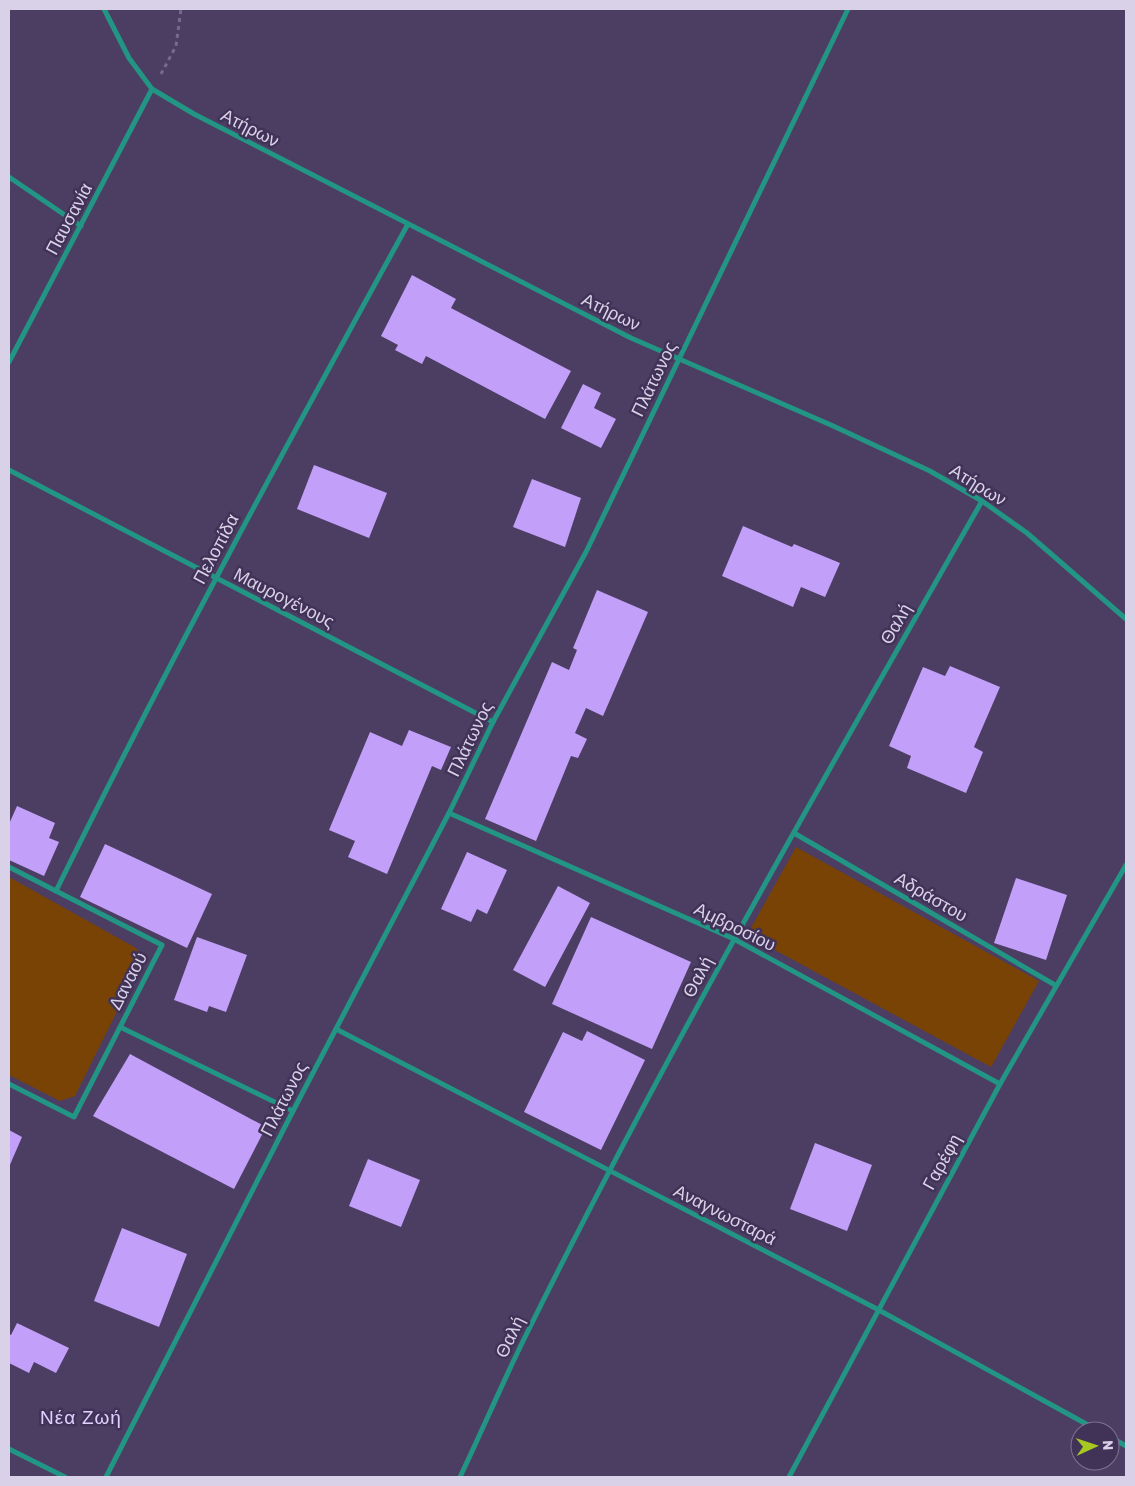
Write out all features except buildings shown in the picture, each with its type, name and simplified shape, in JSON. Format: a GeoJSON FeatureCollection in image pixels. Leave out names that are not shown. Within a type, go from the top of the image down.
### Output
{"type":"FeatureCollection","features":[{"type":"Feature","properties":{"kind":"street","name":"Ατήρων"},"geometry":{"type":"LineString","coordinates":[[104,9],[129,58],[152,89],[194,114],[630,338],[679,358],[921,467],[982,501],[1027,534],[1126,619]]}},
{"type":"Feature","properties":{"kind":"street","name":"Πλάτωνος"},"geometry":{"type":"LineString","coordinates":[[106,1477],[293,1111],[449,813],[493,722],[586,552],[848,9]]}},
{"type":"Feature","properties":{"kind":"street","name":"Παυσανία"},"geometry":{"type":"LineString","coordinates":[[9,362],[152,89]]}},
{"type":"Feature","properties":{"kind":"street"},"geometry":{"type":"LineString","coordinates":[[9,177],[81,226]]}},
{"type":"Feature","properties":{"kind":"street","name":"Πελοπίδα"},"geometry":{"type":"LineString","coordinates":[[56,891],[120,759],[408,224]]}},
{"type":"Feature","properties":{"kind":"street","name":"Μαυρογένους"},"geometry":{"type":"LineString","coordinates":[[9,470],[493,722]]}},
{"type":"Feature","properties":{"kind":"street","name":"Θαλή"},"geometry":{"type":"LineString","coordinates":[[460,1477],[527,1332],[610,1171],[734,939],[982,501]]}},
{"type":"Feature","properties":{"kind":"street","name":"Αμβροσίου"},"geometry":{"type":"LineString","coordinates":[[449,813],[734,939],[1000,1084]]}},
{"type":"Feature","properties":{"kind":"street","name":"Αδράστου"},"geometry":{"type":"LineString","coordinates":[[794,833],[1056,985]]}},
{"type":"Feature","properties":{"kind":"street","name":"Γαρέφη"},"geometry":{"type":"LineString","coordinates":[[789,1477],[877,1309],[1000,1084],[1126,865]]}},
{"type":"Feature","properties":{"kind":"street","name":"Δαναού"},"geometry":{"type":"LineString","coordinates":[[9,867],[162,945],[74,1117],[9,1084]]}},
{"type":"Feature","properties":{"kind":"street"},"geometry":{"type":"LineString","coordinates":[[120,1027],[293,1111]]}},
{"type":"Feature","properties":{"kind":"street","name":"Αναγνωσταρά"},"geometry":{"type":"LineString","coordinates":[[336,1029],[877,1309],[1081,1421]]}},
{"type":"Feature","properties":{"kind":"street"},"geometry":{"type":"LineString","coordinates":[[9,1449],[66,1477]]}},
{"type":"Feature","properties":{"kind":"path"},"geometry":{"type":"LineString","coordinates":[[152,89],[176,46],[181,9]]}},
{"type":"Feature","properties":{"kind":"shaded area"},"geometry":{"type":"Polygon","coordinates":[[[796,847],[1039,981],[991,1067],[747,935],[796,847]]]}},
{"type":"Feature","properties":{"kind":"shaded area"},"geometry":{"type":"Polygon","coordinates":[[[9,877],[136,948],[142,961],[75,1096],[60,1101],[9,1075],[9,877]]]}},
{"type":"Feature","properties":{"kind":"district","name":"Νέα Ζωή"},"geometry":{"type":"Point","coordinates":[81,1417]}}]}
